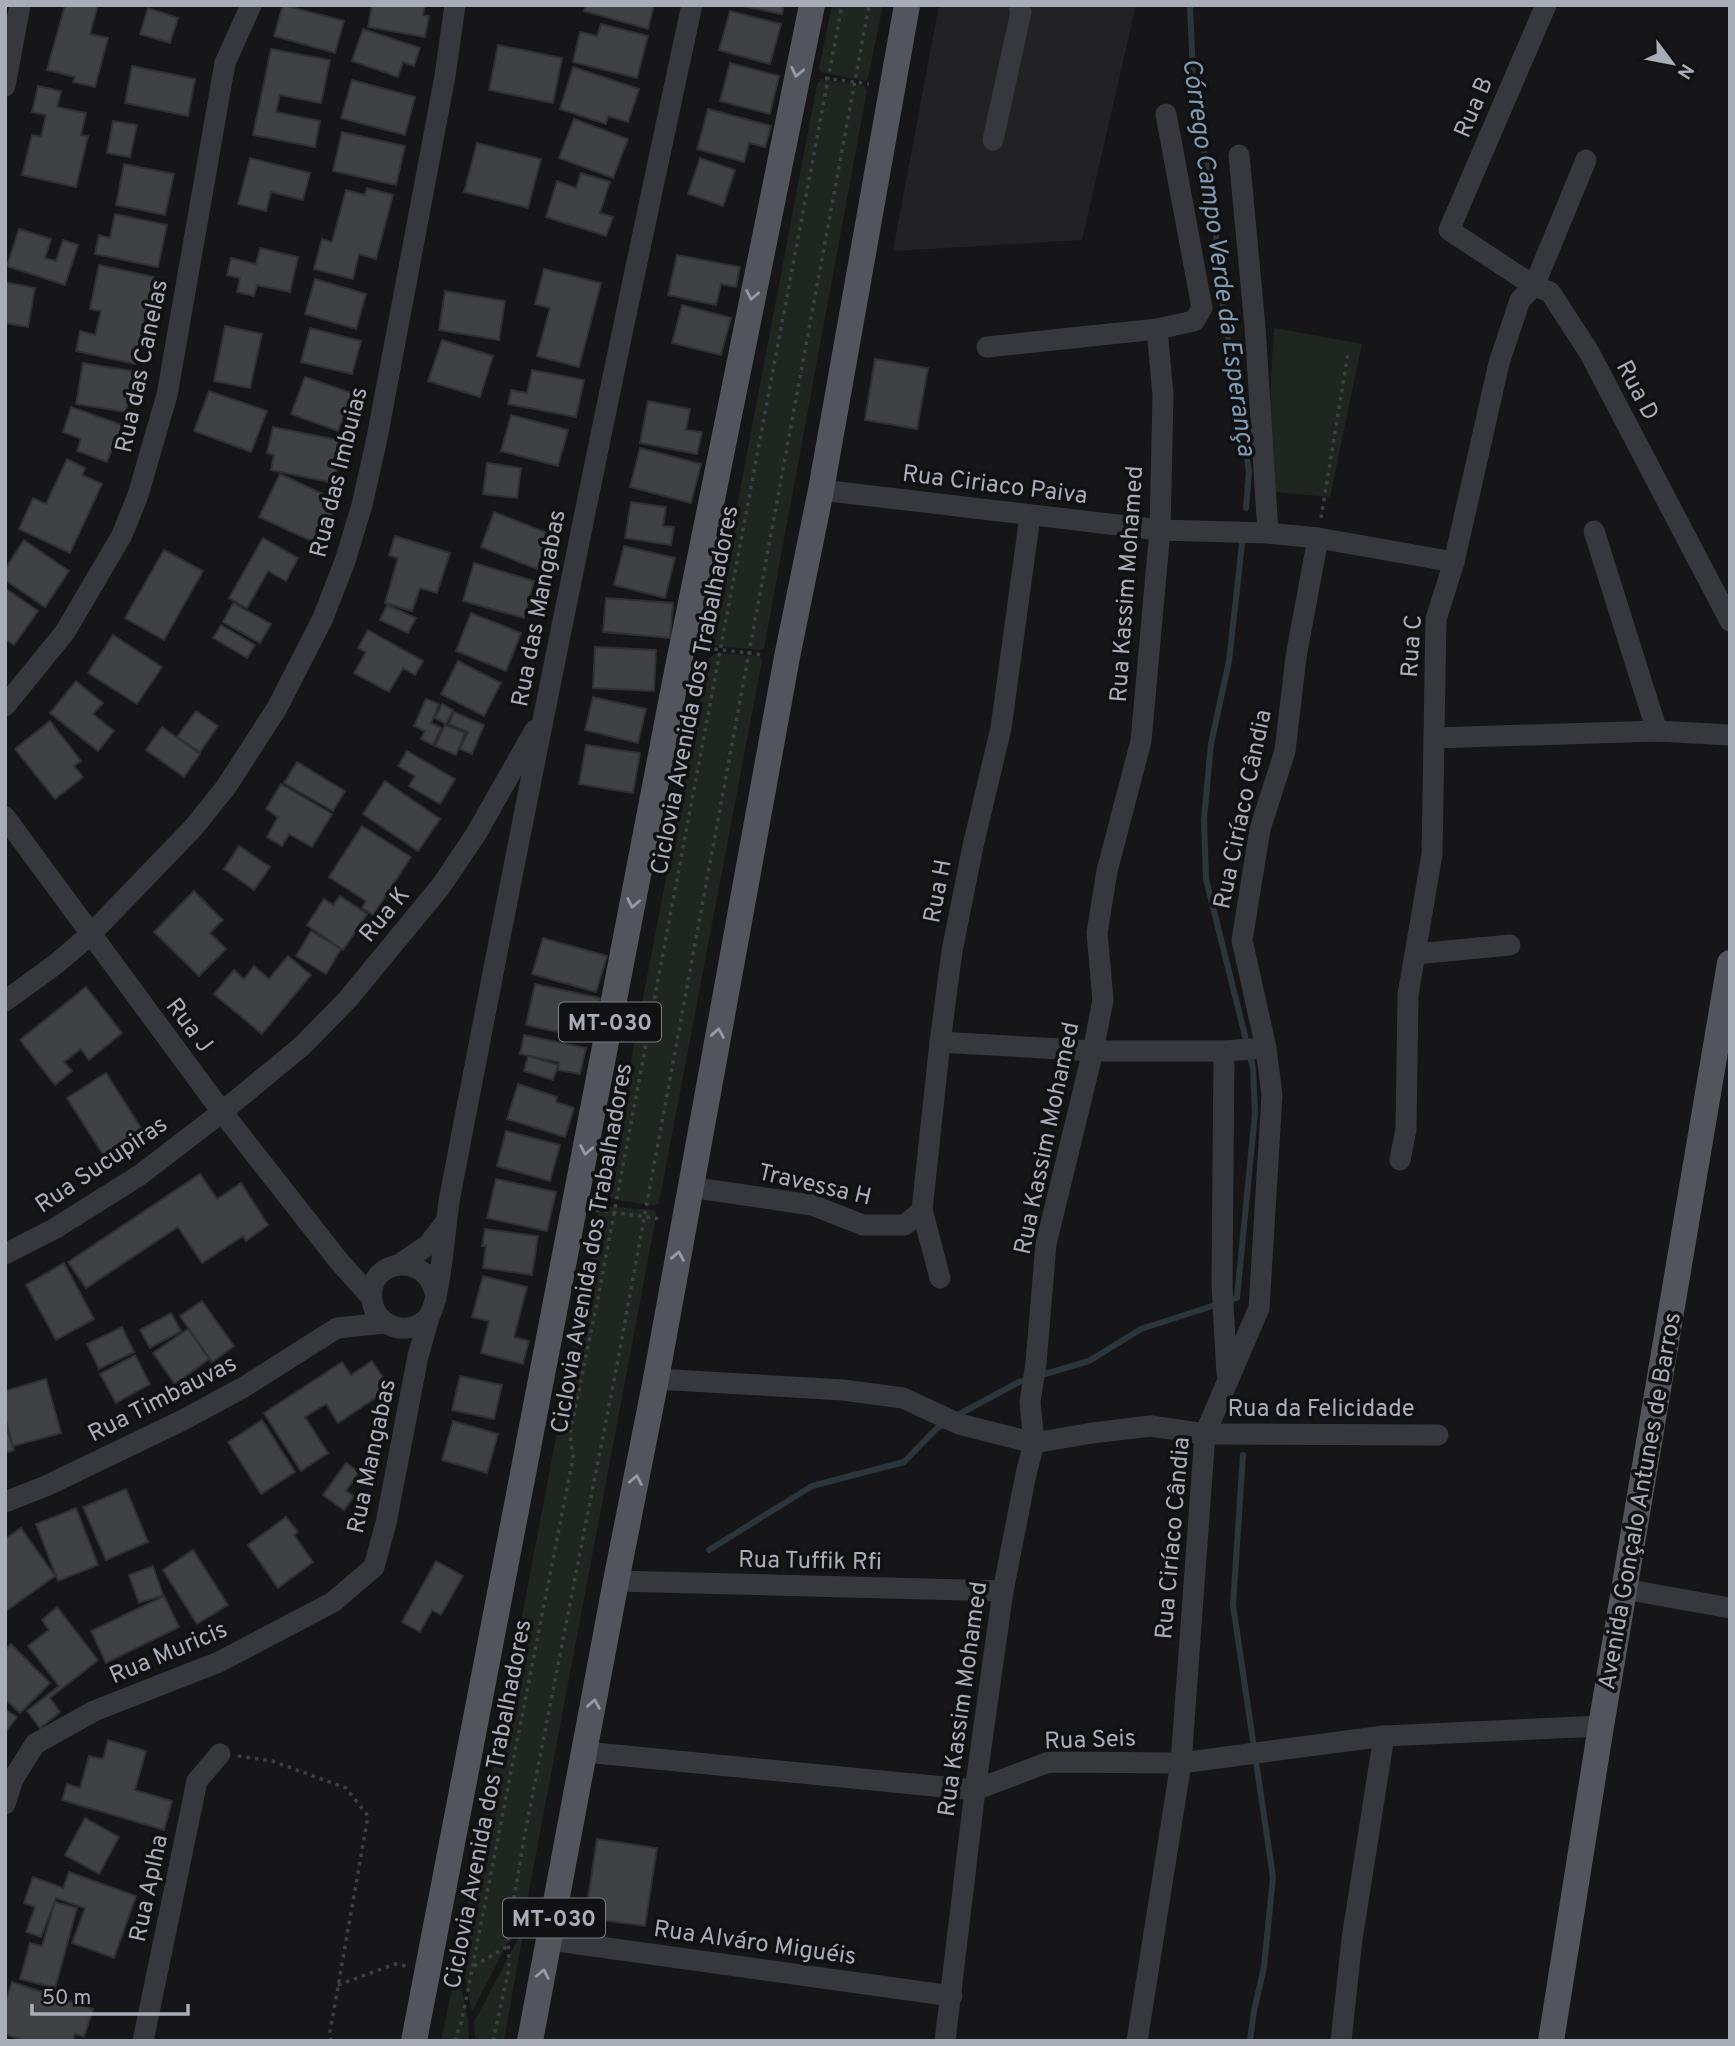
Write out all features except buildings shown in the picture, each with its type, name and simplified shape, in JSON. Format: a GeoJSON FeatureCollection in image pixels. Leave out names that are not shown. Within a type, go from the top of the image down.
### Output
{"type":"FeatureCollection","features":[{"type":"Feature","properties":{"kind":"main road","name":"MT-030"},"geometry":{"type":"LineString","coordinates":[[414,2041],[682,646],[812,5]]}},
{"type":"Feature","properties":{"kind":"main road","name":"MT-030"},"geometry":{"type":"LineString","coordinates":[[530,2041],[656,1379],[787,657],[821,490],[907,5]]}},
{"type":"Feature","properties":{"kind":"main road","name":"Avenida Gonçalo Antunes de Barros"},"geometry":{"type":"LineString","coordinates":[[1551,2041],[1601,1726],[1730,963]]}},
{"type":"Feature","properties":{"kind":"street"},"geometry":{"type":"LineString","coordinates":[[5,86],[20,5]]}},
{"type":"Feature","properties":{"kind":"street","name":"Rua das Canelas"},"geometry":{"type":"LineString","coordinates":[[5,706],[65,632],[122,535],[138,495],[167,395],[225,64],[251,5]]}},
{"type":"Feature","properties":{"kind":"street","name":"Rua das Imbuias"},"geometry":{"type":"LineString","coordinates":[[5,1001],[90,935],[194,827],[226,787],[277,708],[323,618],[345,561],[362,505],[380,424],[445,76],[455,5]]}},
{"type":"Feature","properties":{"kind":"street","name":"Rua das Mangabas"},"geometry":{"type":"LineString","coordinates":[[433,1306],[445,1222],[544,714],[623,321],[692,5]]}},
{"type":"Feature","properties":{"kind":"street"},"geometry":{"type":"LineString","coordinates":[[993,140],[1021,12],[1019,5]]}},
{"type":"Feature","properties":{"kind":"street","name":"Rua B"},"geometry":{"type":"LineString","coordinates":[[1449,230],[1546,5]]}},
{"type":"Feature","properties":{"kind":"street"},"geometry":{"type":"LineString","coordinates":[[987,347],[1157,329],[1194,321],[1202,308],[1166,114]]}},
{"type":"Feature","properties":{"kind":"street"},"geometry":{"type":"LineString","coordinates":[[1239,155],[1255,327],[1268,533]]}},
{"type":"Feature","properties":{"kind":"street","name":"Rua C"},"geometry":{"type":"LineString","coordinates":[[1400,1160],[1406,1129],[1408,995],[1432,854],[1436,620],[1454,562],[1499,363],[1520,300],[1534,286],[1586,160]]}},
{"type":"Feature","properties":{"kind":"street","name":"Rua D"},"geometry":{"type":"LineString","coordinates":[[1449,230],[1534,286],[1550,292],[1588,352],[1730,621]]}},
{"type":"Feature","properties":{"kind":"street","name":"Rua Kassim Mohamed"},"geometry":{"type":"LineString","coordinates":[[945,2041],[975,1790],[1003,1591],[1034,1443],[1030,1402],[1046,1244],[1103,1000],[1097,933],[1107,871],[1141,741],[1160,530],[1163,395],[1157,329]]}},
{"type":"Feature","properties":{"kind":"street","name":"Rua Ciriaco Paiva"},"geometry":{"type":"LineString","coordinates":[[821,490],[1160,530],[1268,533],[1318,538],[1454,562]]}},
{"type":"Feature","properties":{"kind":"street","name":"Rua H"},"geometry":{"type":"LineString","coordinates":[[940,1278],[922,1210],[940,1041],[952,951],[1001,728],[1030,516]]}},
{"type":"Feature","properties":{"kind":"street"},"geometry":{"type":"LineString","coordinates":[[1594,531],[1657,731]]}},
{"type":"Feature","properties":{"kind":"street","name":"Rua Ciríaco Cândia"},"geometry":{"type":"LineString","coordinates":[[1137,2041],[1181,1763],[1205,1434],[1259,1308],[1272,1095],[1249,1049],[1242,940],[1260,829],[1285,751],[1296,657],[1318,538]]}},
{"type":"Feature","properties":{"kind":"street","name":"Rua K"},"geometry":{"type":"LineString","coordinates":[[222,1112],[302,1046],[348,999],[441,886],[476,834],[544,714]]}},
{"type":"Feature","properties":{"kind":"street"},"geometry":{"type":"LineString","coordinates":[[1434,738],[1657,731],[1730,735]]}},
{"type":"Feature","properties":{"kind":"street","name":"Rua J"},"geometry":{"type":"LineString","coordinates":[[5,817],[222,1112],[371,1299]]}},
{"type":"Feature","properties":{"kind":"street"},"geometry":{"type":"LineString","coordinates":[[1415,954],[1510,944]]}},
{"type":"Feature","properties":{"kind":"street"},"geometry":{"type":"LineString","coordinates":[[940,1041],[1093,1051],[1249,1049],[1222,1286],[1228,1378]]}},
{"type":"Feature","properties":{"kind":"street","name":"Rua Sucupiras"},"geometry":{"type":"LineString","coordinates":[[5,1254],[54,1229],[140,1175],[222,1112]]}},
{"type":"Feature","properties":{"kind":"street","name":"Travessa H"},"geometry":{"type":"LineString","coordinates":[[690,1187],[812,1205],[863,1225],[905,1225],[922,1210]]}},
{"type":"Feature","properties":{"kind":"street"},"geometry":{"type":"LineString","coordinates":[[418,1356],[391,1325],[376,1314],[371,1299],[373,1286],[378,1276],[428,1245],[445,1222]]}},
{"type":"Feature","properties":{"kind":"street"},"geometry":{"type":"LineString","coordinates":[[337,1328],[391,1325],[409,1328],[421,1323],[433,1306],[435,1287],[422,1269],[411,1265],[393,1266],[338,1260]]}},
{"type":"Feature","properties":{"kind":"street"},"geometry":{"type":"LineString","coordinates":[[337,1328],[346,1314],[371,1299]]}},
{"type":"Feature","properties":{"kind":"street","name":"Rua Mangabas"},"geometry":{"type":"LineString","coordinates":[[374,1567],[386,1522],[418,1356],[433,1306]]}},
{"type":"Feature","properties":{"kind":"street","name":"Rua Timbauvas"},"geometry":{"type":"LineString","coordinates":[[5,1502],[46,1486],[183,1420],[244,1387],[337,1328]]}},
{"type":"Feature","properties":{"kind":"street"},"geometry":{"type":"LineString","coordinates":[[656,1379],[843,1390],[902,1398],[959,1424],[1034,1443]]}},
{"type":"Feature","properties":{"kind":"street","name":"Rua da Felicidade"},"geometry":{"type":"LineString","coordinates":[[1034,1443],[1151,1426],[1205,1434],[1438,1434]]}},
{"type":"Feature","properties":{"kind":"street","name":"Rua Muricis"},"geometry":{"type":"LineString","coordinates":[[5,1804],[13,1779],[35,1744],[94,1711],[219,1662],[333,1602],[374,1567]]}},
{"type":"Feature","properties":{"kind":"street","name":"Rua Tuffik Rfi"},"geometry":{"type":"LineString","coordinates":[[616,1581],[1003,1591]]}},
{"type":"Feature","properties":{"kind":"street"},"geometry":{"type":"LineString","coordinates":[[1624,1589],[1730,1608]]}},
{"type":"Feature","properties":{"kind":"street","name":"Rua Seis"},"geometry":{"type":"LineString","coordinates":[[585,1752],[975,1790],[1049,1762],[1181,1763],[1384,1736],[1601,1726]]}},
{"type":"Feature","properties":{"kind":"street"},"geometry":{"type":"LineString","coordinates":[[1341,2041],[1352,1939],[1384,1736]]}},
{"type":"Feature","properties":{"kind":"street","name":"Rua Aplha"},"geometry":{"type":"LineString","coordinates":[[143,2041],[197,1781],[220,1754]]}},
{"type":"Feature","properties":{"kind":"street","name":"Rua Alváro Miguéis"},"geometry":{"type":"LineString","coordinates":[[550,1940],[952,1996]]}},
{"type":"Feature","properties":{"kind":"path","name":"Ciclovia Avenida dos Trabalhadores"},"geometry":{"type":"LineString","coordinates":[[454,2041],[462,2020],[573,1458],[570,1434],[842,5]]}},
{"type":"Feature","properties":{"kind":"path","name":"Ciclovia Avenida dos Trabalhadores"},"geometry":{"type":"LineString","coordinates":[[493,2041],[509,1968],[508,1933],[524,1833],[645,1216],[869,5]]}},
{"type":"Feature","properties":{"kind":"path"},"geometry":{"type":"LineString","coordinates":[[797,74],[892,87]]}},
{"type":"Feature","properties":{"kind":"path"},"geometry":{"type":"LineString","coordinates":[[1318,538],[1348,353]]}},
{"type":"Feature","properties":{"kind":"path"},"geometry":{"type":"LineString","coordinates":[[682,646],[787,657]]}},
{"type":"Feature","properties":{"kind":"path"},"geometry":{"type":"LineString","coordinates":[[575,1207],[684,1222]]}},
{"type":"Feature","properties":{"kind":"path"},"geometry":{"type":"LineString","coordinates":[[220,1754],[272,1761],[346,1788],[368,1816],[330,2032],[331,2041]]}},
{"type":"Feature","properties":{"kind":"path"},"geometry":{"type":"LineString","coordinates":[[472,1967],[508,1947]]}},
{"type":"Feature","properties":{"kind":"path"},"geometry":{"type":"LineString","coordinates":[[338,1985],[395,1964],[428,1969]]}},
{"type":"Feature","properties":{"kind":"shaded area"},"geometry":{"type":"Polygon","coordinates":[[[832,5],[883,5],[868,78],[865,81],[821,72],[819,68],[832,5]]]}},
{"type":"Feature","properties":{"kind":"shaded area"},"geometry":{"type":"Polygon","coordinates":[[[939,5],[1136,5],[1082,240],[893,251],[939,5]]]}},
{"type":"Feature","properties":{"kind":"shaded area"},"geometry":{"type":"Polygon","coordinates":[[[821,79],[864,86],[867,91],[764,648],[761,650],[714,646],[711,643],[817,84],[821,79]]]}},
{"type":"Feature","properties":{"kind":"shaded area"},"geometry":{"type":"Polygon","coordinates":[[[1274,328],[1362,344],[1330,497],[1265,491],[1274,328]]]}},
{"type":"Feature","properties":{"kind":"shaded area"},"geometry":{"type":"Polygon","coordinates":[[[717,653],[759,656],[762,661],[659,1203],[654,1206],[605,1196],[708,659],[717,653]]]}},
{"type":"Feature","properties":{"kind":"shaded area"},"geometry":{"type":"Polygon","coordinates":[[[600,1206],[655,1210],[656,1217],[526,1907],[472,2012],[459,1947],[600,1206]]]}},
{"type":"Feature","properties":{"kind":"shaded area"},"geometry":{"type":"Polygon","coordinates":[[[524,1928],[504,2041],[475,2041],[474,2022],[524,1928]]]}},
{"type":"Feature","properties":{"kind":"shaded area"},"geometry":{"type":"Polygon","coordinates":[[[457,1965],[468,2020],[469,2041],[441,2041],[457,1965]]]}},
{"type":"Feature","properties":{"kind":"waterway","name":"Córrego Campo Verde da Esperança"},"geometry":{"type":"LineString","coordinates":[[1190,5],[1194,100],[1212,193],[1222,298],[1249,472],[1246,508]]}},
{"type":"Feature","properties":{"kind":"waterway","name":"Córrego Campo Verde da Esperança"},"geometry":{"type":"LineString","coordinates":[[1038,1376],[1089,1361],[1141,1329],[1237,1298],[1255,1113],[1253,1068],[1206,879],[1204,819],[1211,744],[1229,661],[1242,544]]}},
{"type":"Feature","properties":{"kind":"waterway"},"geometry":{"type":"LineString","coordinates":[[954,1417],[1028,1379]]}},
{"type":"Feature","properties":{"kind":"waterway"},"geometry":{"type":"LineString","coordinates":[[709,1550],[812,1486],[904,1462],[945,1423]]}},
{"type":"Feature","properties":{"kind":"waterway","name":"Córrego Campo Verde da Esperança"},"geometry":{"type":"LineString","coordinates":[[1243,1455],[1233,1605],[1273,1877],[1264,1967],[1250,2041]]}}]}
